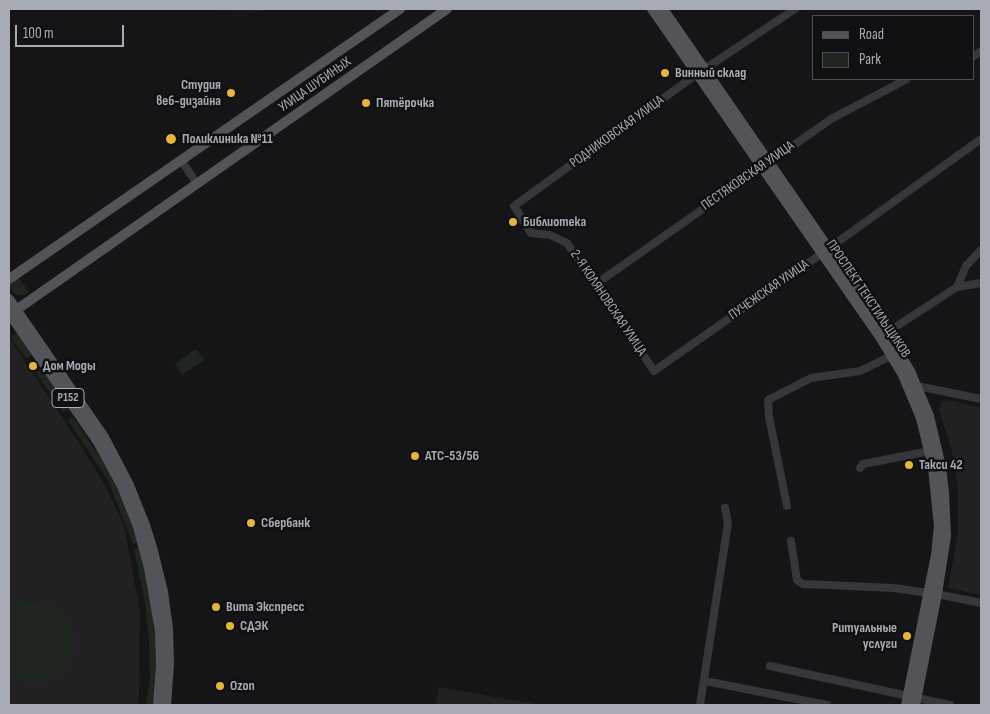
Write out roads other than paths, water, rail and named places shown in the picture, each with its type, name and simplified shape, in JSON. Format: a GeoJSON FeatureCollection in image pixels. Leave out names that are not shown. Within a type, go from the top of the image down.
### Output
{"type":"FeatureCollection","features":[{"type":"Feature","properties":{"kind":"main road","name":"УЛИЦА ШУБИНЫХ"},"geometry":{"type":"LineString","coordinates":[[9,279],[400,9]]}},
{"type":"Feature","properties":{"kind":"main road","name":"УЛИЦА ШУБИНЫХ"},"geometry":{"type":"LineString","coordinates":[[11,313],[447,9]]}},
{"type":"Feature","properties":{"kind":"main road","name":"ПРОСПЕКТ ТЕКСТИЛЬЩИКОВ"},"geometry":{"type":"LineString","coordinates":[[652,9],[700,71],[884,335],[899,351],[914,388],[929,416],[937,445],[944,492],[946,536],[912,701]]}},
{"type":"Feature","properties":{"kind":"main road","name":"ПРОСПЕКТ ТЕКСТИЛЬЩИКОВ"},"geometry":{"type":"LineString","coordinates":[[663,9],[700,71]]}},
{"type":"Feature","properties":{"kind":"main road","name":"Р152"},"geometry":{"type":"LineString","coordinates":[[9,299],[11,313],[98,442],[121,484],[138,527],[151,576],[160,631],[161,664],[158,705]]}},
{"type":"Feature","properties":{"kind":"main road","name":"Р152"},"geometry":{"type":"LineString","coordinates":[[11,313],[104,437],[129,485],[146,526],[162,592],[168,629],[169,664],[166,705]]}},
{"type":"Feature","properties":{"kind":"main road","name":"ПРОСПЕКТ ТЕКСТИЛЬЩИКОВ"},"geometry":{"type":"LineString","coordinates":[[884,335],[891,356],[914,388],[930,451],[936,492],[938,526],[933,594]]}},
{"type":"Feature","properties":{"kind":"street","name":"РОДНИКОВСКАЯ УЛИЦА"},"geometry":{"type":"LineString","coordinates":[[514,206],[700,71],[795,9]]}},
{"type":"Feature","properties":{"kind":"street","name":"ПЕСТЯКОВСКАЯ УЛИЦА"},"geometry":{"type":"LineString","coordinates":[[596,284],[831,119],[905,80]]}},
{"type":"Feature","properties":{"kind":"street","name":"ПУЧЕЖСКАЯ УЛИЦА"},"geometry":{"type":"LineString","coordinates":[[654,370],[981,139]]}},
{"type":"Feature","properties":{"kind":"street"},"geometry":{"type":"LineString","coordinates":[[182,160],[198,184]]}},
{"type":"Feature","properties":{"kind":"street","name":"2-Я КОЛЯНОВСКАЯ УЛИЦА"},"geometry":{"type":"LineString","coordinates":[[514,206],[531,233],[550,235],[567,244],[654,370]]}},
{"type":"Feature","properties":{"kind":"street"},"geometry":{"type":"LineString","coordinates":[[958,287],[966,266],[981,250]]}},
{"type":"Feature","properties":{"kind":"street"},"geometry":{"type":"LineString","coordinates":[[884,335],[958,287],[981,283]]}},
{"type":"Feature","properties":{"kind":"street"},"geometry":{"type":"LineString","coordinates":[[787,506],[769,416],[768,400],[811,378],[860,371],[891,356]]}},
{"type":"Feature","properties":{"kind":"street"},"geometry":{"type":"LineString","coordinates":[[914,388],[981,398]]}},
{"type":"Feature","properties":{"kind":"street"},"geometry":{"type":"LineString","coordinates":[[860,468],[863,464],[930,451]]}},
{"type":"Feature","properties":{"kind":"street"},"geometry":{"type":"LineString","coordinates":[[700,705],[728,523],[725,508]]}},
{"type":"Feature","properties":{"kind":"street"},"geometry":{"type":"LineString","coordinates":[[791,541],[797,580],[803,584],[894,588],[981,603]]}},
{"type":"Feature","properties":{"kind":"street"},"geometry":{"type":"LineString","coordinates":[[770,666],[912,701],[950,705]]}},
{"type":"Feature","properties":{"kind":"street"},"geometry":{"type":"LineString","coordinates":[[705,681],[827,705]]}},
{"type":"Feature","properties":{"kind":"place","name":"Винный склад"},"geometry":{"type":"Point","coordinates":[665,73]}},
{"type":"Feature","properties":{"kind":"place","name":"Студия веб-дизайна"},"geometry":{"type":"Point","coordinates":[231,93]}},
{"type":"Feature","properties":{"kind":"place","name":"Пятёрочка"},"geometry":{"type":"Point","coordinates":[366,103]}},
{"type":"Feature","properties":{"kind":"place","name":"Поликлиника №11"},"geometry":{"type":"Point","coordinates":[171,139]}},
{"type":"Feature","properties":{"kind":"place","name":"Библиотека"},"geometry":{"type":"Point","coordinates":[513,222]}},
{"type":"Feature","properties":{"kind":"place","name":"Дом Моды"},"geometry":{"type":"Point","coordinates":[33,366]}},
{"type":"Feature","properties":{"kind":"place","name":"АТС-53/56"},"geometry":{"type":"Point","coordinates":[415,456]}},
{"type":"Feature","properties":{"kind":"place","name":"Такси 42"},"geometry":{"type":"Point","coordinates":[909,465]}},
{"type":"Feature","properties":{"kind":"place","name":"Сбербанк"},"geometry":{"type":"Point","coordinates":[251,523]}},
{"type":"Feature","properties":{"kind":"place","name":"Вита Экспресс"},"geometry":{"type":"Point","coordinates":[216,607]}},
{"type":"Feature","properties":{"kind":"place","name":"СДЭК"},"geometry":{"type":"Point","coordinates":[230,626]}},
{"type":"Feature","properties":{"kind":"place","name":"Ритуальные услуги"},"geometry":{"type":"Point","coordinates":[907,636]}},
{"type":"Feature","properties":{"kind":"place","name":"Ozon"},"geometry":{"type":"Point","coordinates":[220,686]}}]}
